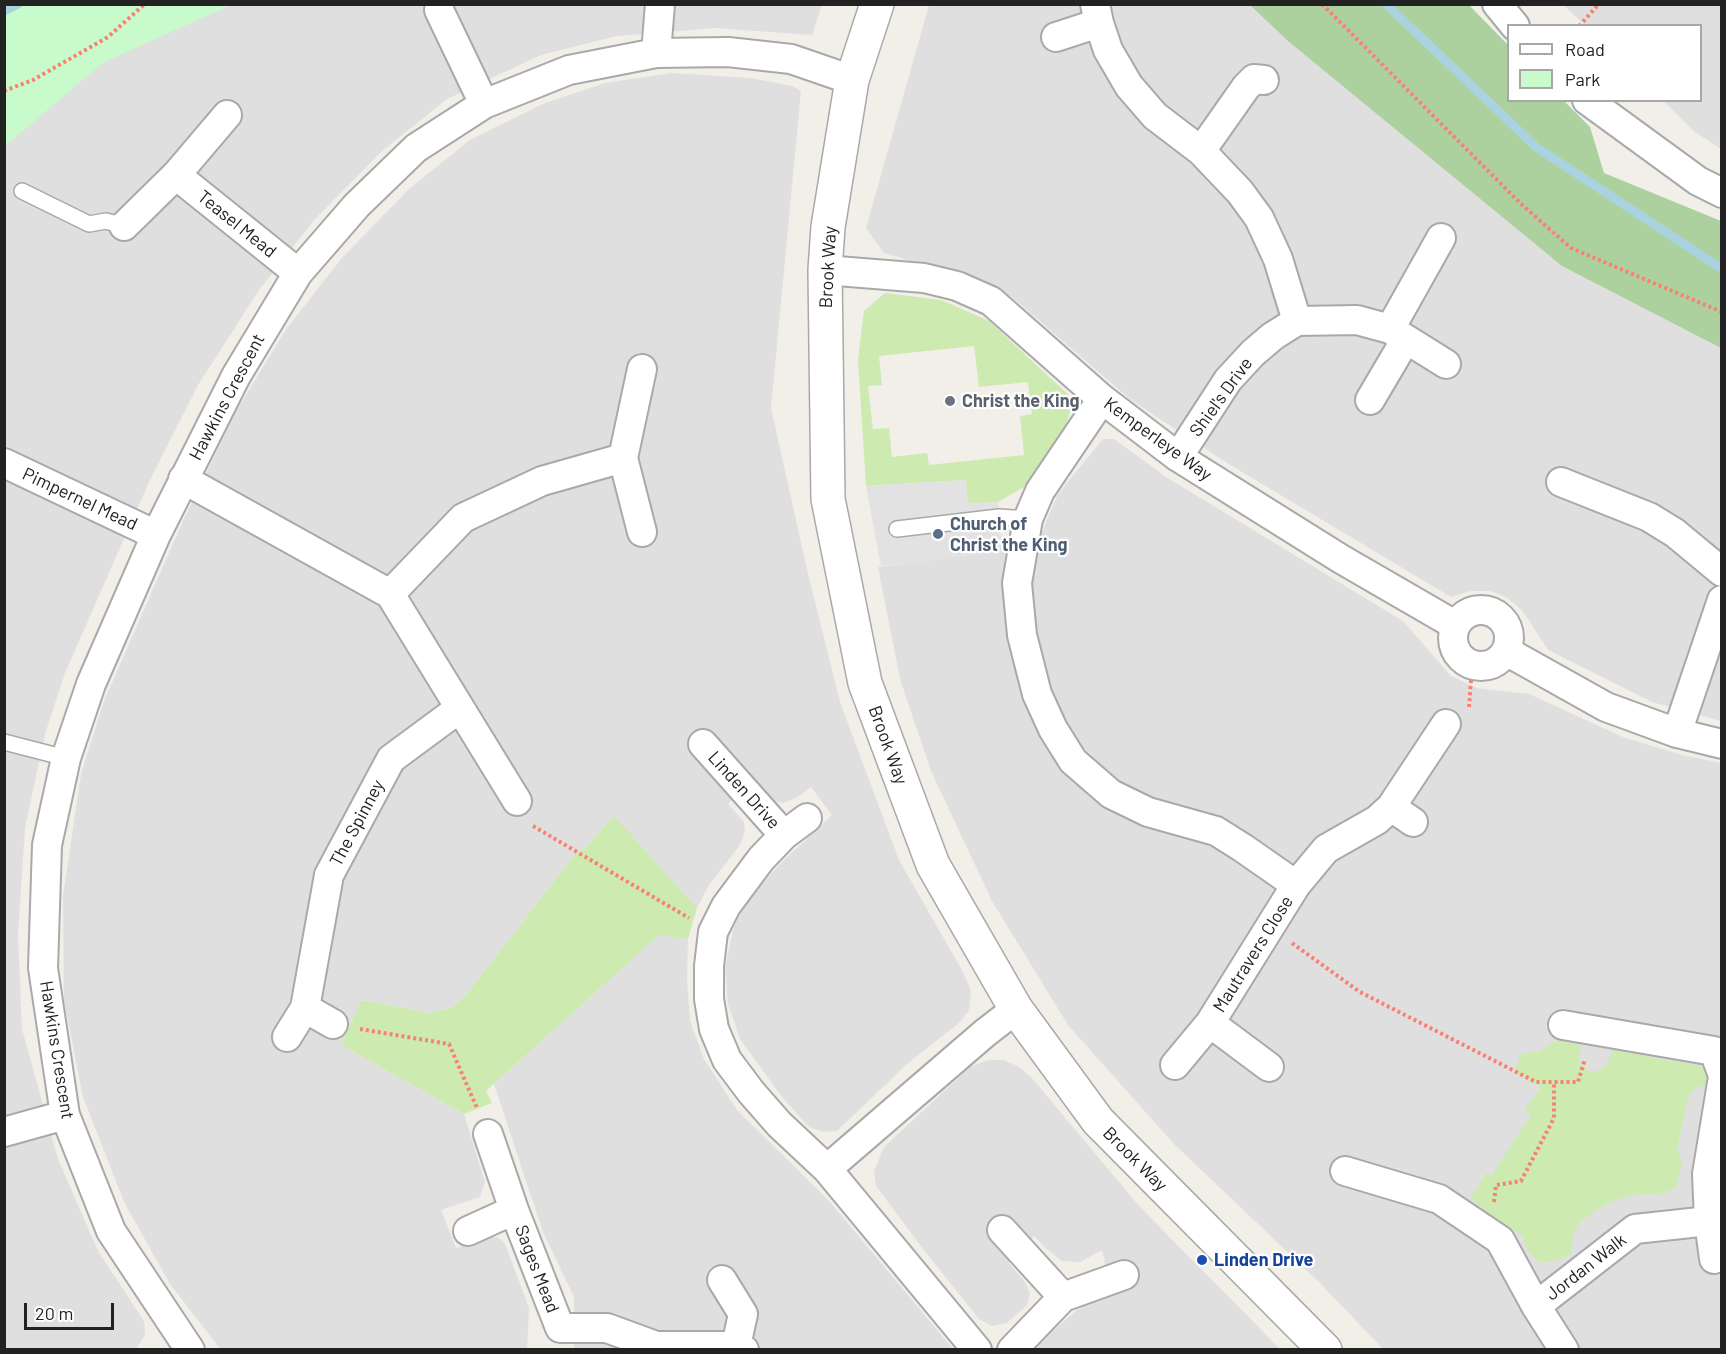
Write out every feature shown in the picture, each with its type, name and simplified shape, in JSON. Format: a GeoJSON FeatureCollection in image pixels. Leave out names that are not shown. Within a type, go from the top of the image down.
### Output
{"type":"FeatureCollection","features":[{"type":"Feature","properties":{"kind":"street"},"geometry":{"type":"LineString","coordinates":[[656,53],[660,4]]}},
{"type":"Feature","properties":{"kind":"street","name":"Brook Way"},"geometry":{"type":"LineString","coordinates":[[877,4],[852,80],[828,227],[825,270],[828,499],[865,683],[933,865],[1016,1009],[1098,1121],[1325,1350]]}},
{"type":"Feature","properties":{"kind":"street"},"geometry":{"type":"LineString","coordinates":[[1497,4],[1513,24]]}},
{"type":"Feature","properties":{"kind":"street"},"geometry":{"type":"LineString","coordinates":[[439,10],[484,104]]}},
{"type":"Feature","properties":{"kind":"street"},"geometry":{"type":"LineString","coordinates":[[1056,36],[1097,14],[1108,50],[1129,86],[1155,116],[1201,151],[1240,192],[1259,218],[1278,259],[1297,321],[1357,320],[1398,334],[1446,364]]}},
{"type":"Feature","properties":{"kind":"street","name":"Hawkins Crescent"},"geometry":{"type":"LineString","coordinates":[[185,1348],[111,1231],[65,1115],[43,968],[47,845],[66,758],[91,684],[156,535],[236,376],[298,273],[357,205],[416,148],[484,104],[569,70],[656,53],[728,52],[791,59],[852,80]]}},
{"type":"Feature","properties":{"kind":"street"},"geometry":{"type":"LineString","coordinates":[[1201,151],[1246,87],[1254,79],[1264,80]]}},
{"type":"Feature","properties":{"kind":"street"},"geometry":{"type":"LineString","coordinates":[[1590,102],[1698,181],[1722,193]]}},
{"type":"Feature","properties":{"kind":"street"},"geometry":{"type":"LineString","coordinates":[[124,226],[176,175],[227,115]]}},
{"type":"Feature","properties":{"kind":"street","name":"Teasel Mead"},"geometry":{"type":"LineString","coordinates":[[176,175],[298,273]]}},
{"type":"Feature","properties":{"kind":"street"},"geometry":{"type":"LineString","coordinates":[[1370,400],[1441,238]]}},
{"type":"Feature","properties":{"kind":"street","name":"Kemperleye Way"},"geometry":{"type":"LineString","coordinates":[[825,270],[924,278],[957,286],[991,301],[1102,399],[1178,457],[1341,559],[1455,625]]}},
{"type":"Feature","properties":{"kind":"street","name":"Shiel's Drive"},"geometry":{"type":"LineString","coordinates":[[1178,457],[1228,380],[1253,353],[1273,336],[1297,321]]}},
{"type":"Feature","properties":{"kind":"street"},"geometry":{"type":"LineString","coordinates":[[642,369],[623,458],[642,532]]}},
{"type":"Feature","properties":{"kind":"street","name":"Mautravers Close"},"geometry":{"type":"LineString","coordinates":[[1102,399],[1040,491],[1028,519],[1017,583],[1022,635],[1037,694],[1053,729],[1073,761],[1111,794],[1148,812],[1216,831],[1296,885]]}},
{"type":"Feature","properties":{"kind":"street"},"geometry":{"type":"LineString","coordinates":[[390,594],[463,518],[542,481],[623,458]]}},
{"type":"Feature","properties":{"kind":"street","name":"Pimpernel Mead"},"geometry":{"type":"LineString","coordinates":[[4,463],[156,535]]}},
{"type":"Feature","properties":{"kind":"street"},"geometry":{"type":"LineString","coordinates":[[183,479],[390,594],[517,801]]}},
{"type":"Feature","properties":{"kind":"street"},"geometry":{"type":"LineString","coordinates":[[1562,482],[1649,517],[1675,533],[1722,572]]}},
{"type":"Feature","properties":{"kind":"street"},"geometry":{"type":"LineString","coordinates":[[1677,733],[1722,600]]}},
{"type":"Feature","properties":{"kind":"street"},"geometry":{"type":"LineString","coordinates":[[1483,610],[1494,613],[1503,620],[1508,629],[1510,641],[1500,660],[1490,666],[1472,666],[1459,657],[1453,647],[1452,636],[1455,625],[1462,616],[1472,611],[1483,610]]}},
{"type":"Feature","properties":{"kind":"street"},"geometry":{"type":"LineString","coordinates":[[1506,651],[1606,707],[1677,733],[1722,744]]}},
{"type":"Feature","properties":{"kind":"street","name":"The Spinney"},"geometry":{"type":"LineString","coordinates":[[287,1037],[305,1008],[329,875],[391,759],[460,708]]}},
{"type":"Feature","properties":{"kind":"street","name":"Mautravers Close"},"geometry":{"type":"LineString","coordinates":[[1175,1065],[1210,1023],[1296,885],[1326,849],[1377,820],[1402,814],[1457,716]]}},
{"type":"Feature","properties":{"kind":"street","name":"Linden Drive"},"geometry":{"type":"LineString","coordinates":[[703,744],[784,836]]}},
{"type":"Feature","properties":{"kind":"street","name":"Linden Drive"},"geometry":{"type":"LineString","coordinates":[[807,818],[784,836],[754,867],[726,906],[713,932],[709,966],[709,999],[714,1029],[727,1060],[751,1092],[779,1124],[827,1169],[977,1350]]}},
{"type":"Feature","properties":{"kind":"street"},"geometry":{"type":"LineString","coordinates":[[305,1008],[333,1024]]}},
{"type":"Feature","properties":{"kind":"street"},"geometry":{"type":"LineString","coordinates":[[827,1169],[1016,1009]]}},
{"type":"Feature","properties":{"kind":"street","name":"Mautravers Close"},"geometry":{"type":"LineString","coordinates":[[1210,1023],[1269,1067]]}},
{"type":"Feature","properties":{"kind":"street"},"geometry":{"type":"LineString","coordinates":[[1563,1025],[1714,1051],[1722,1073]]}},
{"type":"Feature","properties":{"kind":"street"},"geometry":{"type":"LineString","coordinates":[[1714,1259],[1709,1221],[1707,1174],[1722,1083]]}},
{"type":"Feature","properties":{"kind":"street"},"geometry":{"type":"LineString","coordinates":[[4,1132],[65,1115]]}},
{"type":"Feature","properties":{"kind":"street","name":"Sages Mead"},"geometry":{"type":"LineString","coordinates":[[488,1134],[558,1339],[607,1329],[656,1346],[740,1348],[743,1314],[722,1280]]}},
{"type":"Feature","properties":{"kind":"street","name":"Jordan Walk"},"geometry":{"type":"LineString","coordinates":[[1345,1171],[1439,1199],[1500,1240],[1536,1306],[1564,1350]]}},
{"type":"Feature","properties":{"kind":"street","name":"Sages Mead"},"geometry":{"type":"LineString","coordinates":[[468,1231],[514,1210]]}},
{"type":"Feature","properties":{"kind":"street","name":"Jordan Walk"},"geometry":{"type":"LineString","coordinates":[[1536,1306],[1635,1229],[1709,1221]]}},
{"type":"Feature","properties":{"kind":"street"},"geometry":{"type":"LineString","coordinates":[[1002,1230],[1064,1297]]}},
{"type":"Feature","properties":{"kind":"street"},"geometry":{"type":"LineString","coordinates":[[1012,1350],[1064,1297],[1124,1275]]}},
{"type":"Feature","properties":{"kind":"lane"},"geometry":{"type":"LineString","coordinates":[[22,191],[89,224],[106,221],[124,226]]}},
{"type":"Feature","properties":{"kind":"lane"},"geometry":{"type":"LineString","coordinates":[[897,529],[999,517],[1028,519]]}},
{"type":"Feature","properties":{"kind":"lane"},"geometry":{"type":"LineString","coordinates":[[4,742],[66,758]]}},
{"type":"Feature","properties":{"kind":"path"},"geometry":{"type":"LineString","coordinates":[[4,91],[33,80],[108,37],[145,4]]}},
{"type":"Feature","properties":{"kind":"path"},"geometry":{"type":"LineString","coordinates":[[1322,4],[1521,204],[1571,248],[1722,312]]}},
{"type":"Feature","properties":{"kind":"path"},"geometry":{"type":"LineString","coordinates":[[1581,24],[1599,4]]}},
{"type":"Feature","properties":{"kind":"path"},"geometry":{"type":"LineString","coordinates":[[1457,716],[1472,666]]}},
{"type":"Feature","properties":{"kind":"path"},"geometry":{"type":"LineString","coordinates":[[517,801],[533,827],[713,932]]}},
{"type":"Feature","properties":{"kind":"path"},"geometry":{"type":"LineString","coordinates":[[1270,927],[1360,992],[1536,1082],[1578,1082],[1595,1031]]}},
{"type":"Feature","properties":{"kind":"path"},"geometry":{"type":"LineString","coordinates":[[333,1024],[449,1044],[488,1134]]}},
{"type":"Feature","properties":{"kind":"path"},"geometry":{"type":"LineString","coordinates":[[1491,1234],[1496,1185],[1521,1181],[1554,1118],[1554,1082]]}},
{"type":"Feature","properties":{"kind":"shaded area"},"geometry":{"type":"Polygon","coordinates":[[[207,5],[822,5],[812,35],[715,28],[617,36],[541,55],[447,99],[382,151],[315,219],[259,290],[198,385],[149,482],[65,673],[45,734],[25,828],[18,934],[22,1029],[58,1159],[98,1251],[144,1321],[145,1335],[136,1349],[5,1349],[4,132],[99,53],[207,5]]]}},
{"type":"Feature","properties":{"kind":"shaded area"},"geometry":{"type":"Polygon","coordinates":[[[929,5],[1253,5],[1721,341],[1721,721],[1652,702],[1548,650],[1522,610],[1506,597],[1490,591],[1471,591],[1451,597],[1227,463],[1131,400],[1012,297],[962,276],[884,253],[866,228],[929,5]]]}},
{"type":"Feature","properties":{"kind":"shaded area"},"geometry":{"type":"Polygon","coordinates":[[[1563,5],[1721,5],[1721,149],[1695,132],[1664,102],[1702,102],[1702,24],[1584,24],[1563,5]]]}},
{"type":"Feature","properties":{"kind":"shaded area"},"geometry":{"type":"Polygon","coordinates":[[[672,73],[751,78],[792,86],[801,91],[771,408],[808,574],[840,702],[899,860],[963,972],[971,991],[969,1010],[960,1022],[907,1064],[837,1131],[823,1132],[809,1127],[782,1097],[740,1039],[728,1004],[725,967],[734,927],[747,900],[784,860],[832,815],[811,787],[796,798],[783,803],[770,800],[750,781],[728,804],[744,822],[745,832],[740,845],[709,885],[697,908],[613,817],[586,847],[575,854],[466,995],[451,1008],[431,1013],[361,1000],[341,1045],[464,1114],[485,1182],[480,1197],[441,1210],[456,1248],[493,1237],[499,1238],[505,1244],[529,1308],[527,1349],[221,1350],[170,1284],[124,1202],[83,1097],[64,1000],[63,896],[81,774],[104,701],[183,521],[236,411],[287,328],[341,259],[409,189],[470,140],[545,103],[605,83],[672,73]]]}},
{"type":"Feature","properties":{"kind":"shaded area"},"geometry":{"type":"Polygon","coordinates":[[[1103,439],[1114,439],[1166,477],[1403,621],[1451,676],[1477,688],[1529,694],[1623,737],[1682,755],[1721,763],[1721,1349],[1383,1349],[1319,1282],[1174,1144],[1068,1025],[992,901],[931,771],[900,679],[878,567],[1036,546],[1058,494],[1103,439]]]}},
{"type":"Feature","properties":{"kind":"shaded area","name":"Church of Christ the King"},"geometry":{"type":"Polygon","coordinates":[[[966,480],[968,503],[998,502],[1002,552],[881,566],[866,486],[966,480]]]}},
{"type":"Feature","properties":{"kind":"shaded area"},"geometry":{"type":"Polygon","coordinates":[[[659,934],[688,939],[687,980],[690,1021],[704,1059],[737,1110],[830,1202],[953,1349],[574,1349],[574,1297],[543,1232],[494,1084],[659,934]]]}},
{"type":"Feature","properties":{"kind":"shaded area"},"geometry":{"type":"Polygon","coordinates":[[[988,1060],[1004,1060],[1019,1067],[1031,1077],[1140,1207],[1280,1349],[1031,1349],[1077,1310],[1111,1290],[1102,1250],[1080,1262],[1062,1261],[1034,1236],[1009,1263],[1025,1282],[1030,1293],[1027,1305],[1007,1323],[992,1326],[979,1319],[876,1186],[874,1171],[884,1147],[970,1067],[988,1060]]]}},
{"type":"Feature","properties":{"kind":"green space"},"geometry":{"type":"Polygon","coordinates":[[[5,4],[231,5],[104,62],[5,146],[5,4]]]}},
{"type":"Feature","properties":{"kind":"green space"},"geometry":{"type":"Polygon","coordinates":[[[1250,5],[1469,5],[1507,44],[1507,102],[1565,102],[1590,127],[1604,173],[1721,221],[1721,348],[1562,266],[1288,41],[1250,5]]]}},
{"type":"Feature","properties":{"kind":"green space"},"geometry":{"type":"Polygon","coordinates":[[[885,293],[941,300],[989,321],[1073,399],[1065,431],[1024,487],[998,502],[968,504],[965,480],[866,486],[858,360],[864,311],[885,293]],[[974,346],[879,356],[882,385],[868,386],[873,429],[889,428],[892,457],[927,453],[929,465],[1024,455],[1020,416],[1032,414],[1028,382],[979,387],[974,346]]]}},
{"type":"Feature","properties":{"kind":"green space"},"geometry":{"type":"Polygon","coordinates":[[[614,816],[697,908],[688,939],[659,935],[486,1091],[492,1103],[464,1114],[341,1045],[361,1000],[431,1013],[451,1008],[466,995],[575,854],[586,847],[614,816]]]}},
{"type":"Feature","properties":{"kind":"green space"},"geometry":{"type":"Polygon","coordinates":[[[1565,1034],[1577,1040],[1580,1045],[1579,1062],[1590,1071],[1599,1071],[1607,1064],[1615,1045],[1637,1050],[1644,1056],[1698,1065],[1708,1069],[1713,1076],[1709,1084],[1694,1089],[1688,1097],[1677,1150],[1682,1162],[1676,1188],[1663,1193],[1635,1195],[1615,1200],[1596,1210],[1581,1221],[1573,1234],[1571,1253],[1563,1258],[1543,1263],[1536,1260],[1527,1250],[1522,1235],[1501,1226],[1471,1198],[1486,1173],[1491,1176],[1531,1115],[1525,1110],[1541,1087],[1514,1073],[1521,1053],[1539,1052],[1565,1034]]]}},
{"type":"Feature","properties":{"kind":"waterway"},"geometry":{"type":"LineString","coordinates":[[4,11],[18,4]]}},
{"type":"Feature","properties":{"kind":"waterway"},"geometry":{"type":"LineString","coordinates":[[1386,4],[1536,147],[1722,269]]}},
{"type":"Feature","properties":{"kind":"place","name":"Christ the King"},"geometry":{"type":"Point","coordinates":[950,401]}},
{"type":"Feature","properties":{"kind":"place","name":"Church of Christ the King"},"geometry":{"type":"Point","coordinates":[938,534]}},
{"type":"Feature","properties":{"kind":"place","name":"Linden Drive"},"geometry":{"type":"Point","coordinates":[1202,1260]}}]}
